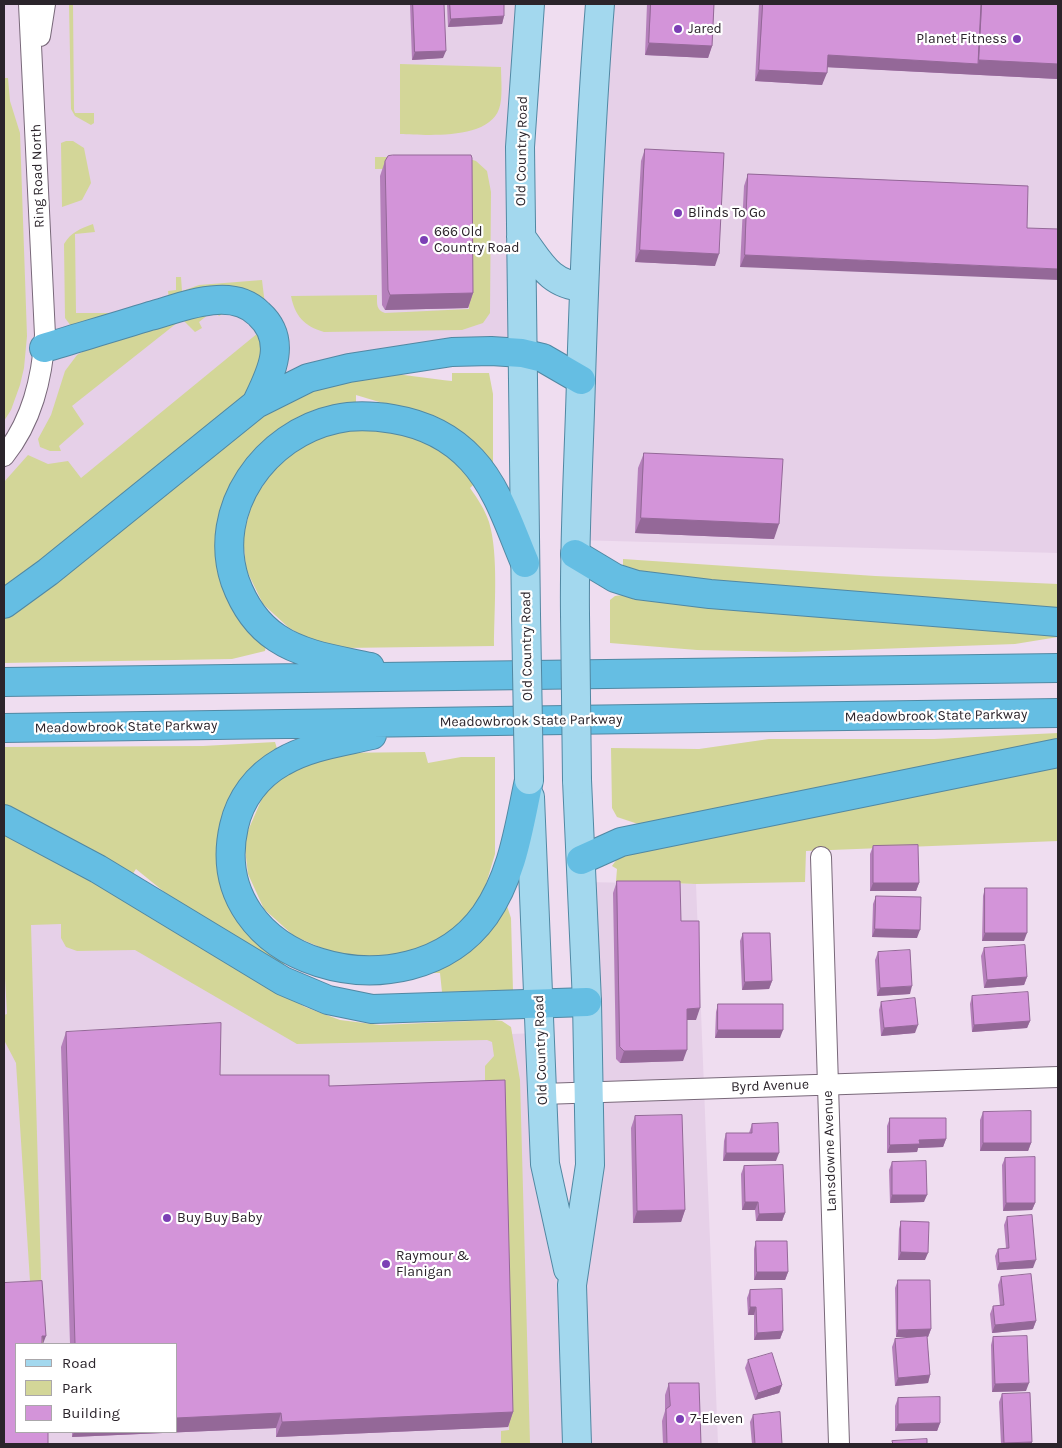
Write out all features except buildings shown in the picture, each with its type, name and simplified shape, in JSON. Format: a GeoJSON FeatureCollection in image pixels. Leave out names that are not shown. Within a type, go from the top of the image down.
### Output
{"type":"FeatureCollection","features":[{"type":"Feature","properties":{"kind":"highway"},"geometry":{"type":"LineString","coordinates":[[44,348],[190,304],[218,300],[238,302],[248,305],[265,319],[270,326],[275,341],[271,370],[256,404]]}},
{"type":"Feature","properties":{"kind":"highway"},"geometry":{"type":"LineString","coordinates":[[4,604],[48,572],[256,404],[308,378],[348,368],[452,352],[522,353],[543,358],[581,380]]}},
{"type":"Feature","properties":{"kind":"highway"},"geometry":{"type":"LineString","coordinates":[[411,676],[311,654],[267,630],[249,609],[232,572],[229,542],[238,499],[262,462],[299,433],[336,419],[376,417],[419,425],[448,440],[480,469],[499,501],[526,563]]}},
{"type":"Feature","properties":{"kind":"highway"},"geometry":{"type":"LineString","coordinates":[[574,554],[615,578],[637,585],[718,594],[1058,622]]}},
{"type":"Feature","properties":{"kind":"highway"},"geometry":{"type":"LineString","coordinates":[[4,682],[1058,668]]}},
{"type":"Feature","properties":{"kind":"highway","name":"Meadowbrook State Parkway"},"geometry":{"type":"LineString","coordinates":[[4,728],[1058,714]]}},
{"type":"Feature","properties":{"kind":"highway"},"geometry":{"type":"LineString","coordinates":[[423,723],[302,752],[272,768],[255,783],[247,795],[235,820],[232,834],[232,860],[237,889],[254,920],[273,938],[296,953],[336,967],[376,972],[416,965],[454,945],[481,920],[505,879],[515,849],[529,780]]}},
{"type":"Feature","properties":{"kind":"highway"},"geometry":{"type":"LineString","coordinates":[[580,860],[621,842],[1058,753]]}},
{"type":"Feature","properties":{"kind":"highway"},"geometry":{"type":"LineString","coordinates":[[4,819],[98,869],[283,981],[328,1000],[372,1009],[587,1002]]}},
{"type":"Feature","properties":{"kind":"main road","name":"Old Country Road"},"geometry":{"type":"LineString","coordinates":[[530,4],[521,137],[522,353],[529,780],[545,1164],[572,1285]]}},
{"type":"Feature","properties":{"kind":"main road","name":"Old Country Road"},"geometry":{"type":"LineString","coordinates":[[577,1444],[572,1285],[590,1165],[587,1002],[577,780],[574,554],[591,126],[600,4]]}},
{"type":"Feature","properties":{"kind":"main road"},"geometry":{"type":"LineString","coordinates":[[521,237],[554,278],[566,285],[584,287]]}},
{"type":"Feature","properties":{"kind":"street","name":"Ring Road North"},"geometry":{"type":"LineString","coordinates":[[4,456],[10,441],[35,397],[44,348],[34,80],[29,4]]}},
{"type":"Feature","properties":{"kind":"street"},"geometry":{"type":"LineString","coordinates":[[34,80],[45,4]]}},
{"type":"Feature","properties":{"kind":"street","name":"Lansdowne Avenue"},"geometry":{"type":"LineString","coordinates":[[821,857],[839,1444]]}},
{"type":"Feature","properties":{"kind":"street","name":"Byrd Avenue"},"geometry":{"type":"LineString","coordinates":[[542,1094],[1058,1077]]}},
{"type":"Feature","properties":{"kind":"shaded area"},"geometry":{"type":"Polygon","coordinates":[[[4,4],[530,4],[522,353],[368,364],[4,533],[4,4]]]}},
{"type":"Feature","properties":{"kind":"shaded area"},"geometry":{"type":"Polygon","coordinates":[[[600,4],[1058,4],[1058,553],[575,540],[600,4]]]}},
{"type":"Feature","properties":{"kind":"shaded area"},"geometry":{"type":"Polygon","coordinates":[[[4,876],[300,1041],[540,1033],[571,1283],[590,1165],[582,882],[696,884],[718,1444],[4,1444],[4,876]]]}},
{"type":"Feature","properties":{"kind":"green space"},"geometry":{"type":"Polygon","coordinates":[[[69,4],[73,4],[74,110],[75,113],[94,113],[94,123],[91,125],[75,116],[71,109],[69,4]]]}},
{"type":"Feature","properties":{"kind":"green space"},"geometry":{"type":"Polygon","coordinates":[[[400,64],[501,67],[499,109],[493,119],[483,126],[470,131],[440,135],[400,134],[400,64]]]}},
{"type":"Feature","properties":{"kind":"green space"},"geometry":{"type":"Polygon","coordinates":[[[4,78],[8,78],[10,101],[20,133],[27,336],[24,368],[20,385],[11,410],[4,421],[4,78]]]}},
{"type":"Feature","properties":{"kind":"green space"},"geometry":{"type":"Polygon","coordinates":[[[73,141],[84,148],[91,183],[82,200],[62,207],[61,143],[73,141]]]}},
{"type":"Feature","properties":{"kind":"green space"},"geometry":{"type":"Polygon","coordinates":[[[375,157],[463,157],[476,161],[487,171],[491,192],[490,313],[483,323],[462,330],[324,332],[311,327],[298,315],[291,296],[377,295],[377,304],[382,312],[385,313],[469,309],[468,173],[462,168],[375,169],[375,157]]]}},
{"type":"Feature","properties":{"kind":"green space"},"geometry":{"type":"Polygon","coordinates":[[[93,224],[95,232],[75,234],[76,313],[115,313],[71,326],[65,318],[64,244],[80,229],[93,224]]]}},
{"type":"Feature","properties":{"kind":"green space"},"geometry":{"type":"Polygon","coordinates":[[[176,277],[181,277],[182,291],[199,285],[262,280],[265,305],[169,300],[168,291],[176,290],[176,277]]]}},
{"type":"Feature","properties":{"kind":"green space"},"geometry":{"type":"Polygon","coordinates":[[[220,307],[225,312],[219,316],[214,310],[199,322],[202,328],[195,332],[182,319],[72,406],[84,424],[59,446],[61,451],[50,451],[40,447],[38,439],[51,415],[65,371],[77,355],[98,343],[220,307]]]}},
{"type":"Feature","properties":{"kind":"green space"},"geometry":{"type":"Polygon","coordinates":[[[258,333],[266,333],[262,382],[4,593],[4,482],[28,455],[48,464],[68,461],[81,478],[258,333]]]}},
{"type":"Feature","properties":{"kind":"green space"},"geometry":{"type":"Polygon","coordinates":[[[452,373],[489,373],[493,394],[493,465],[429,417],[356,395],[356,407],[312,417],[223,529],[267,640],[265,651],[232,659],[4,663],[4,617],[267,413],[311,391],[342,380],[390,374],[452,381],[452,373]]]}},
{"type":"Feature","properties":{"kind":"green space"},"geometry":{"type":"Polygon","coordinates":[[[363,425],[428,438],[479,479],[470,488],[485,513],[492,535],[495,566],[494,646],[343,648],[316,644],[288,627],[263,604],[246,569],[243,536],[253,500],[276,467],[298,447],[332,429],[363,425]]]}},
{"type":"Feature","properties":{"kind":"green space"},"geometry":{"type":"Polygon","coordinates":[[[623,559],[875,576],[1058,584],[1058,609],[636,577],[623,569],[623,559]]]}},
{"type":"Feature","properties":{"kind":"green space"},"geometry":{"type":"Polygon","coordinates":[[[630,594],[1058,632],[1058,637],[1015,644],[795,652],[697,650],[610,643],[610,600],[615,596],[630,594]]]}},
{"type":"Feature","properties":{"kind":"green space"},"geometry":{"type":"Polygon","coordinates":[[[1058,733],[1058,744],[644,826],[617,817],[612,808],[611,748],[699,749],[769,739],[934,739],[1058,733]]]}},
{"type":"Feature","properties":{"kind":"green space"},"geometry":{"type":"Polygon","coordinates":[[[275,742],[279,755],[224,857],[286,959],[282,968],[184,908],[136,869],[132,875],[4,806],[4,747],[203,746],[275,742]]]}},
{"type":"Feature","properties":{"kind":"green space"},"geometry":{"type":"Polygon","coordinates":[[[425,752],[428,763],[461,757],[495,757],[495,854],[486,884],[494,890],[442,943],[377,961],[331,952],[294,936],[264,909],[248,874],[244,840],[263,796],[290,770],[331,753],[425,752]]]}},
{"type":"Feature","properties":{"kind":"green space"},"geometry":{"type":"Polygon","coordinates":[[[1058,764],[1058,841],[806,851],[805,882],[696,884],[616,881],[617,869],[612,866],[617,859],[628,851],[1058,764]]]}},
{"type":"Feature","properties":{"kind":"green space"},"geometry":{"type":"Polygon","coordinates":[[[4,831],[102,883],[305,1007],[340,1020],[380,1025],[494,1020],[502,1021],[511,1027],[520,1080],[530,1444],[501,1444],[501,1431],[509,1430],[500,1095],[485,1084],[485,1066],[494,1056],[492,1042],[487,1040],[297,1044],[135,950],[77,951],[66,947],[61,938],[61,924],[31,925],[43,1343],[34,1343],[16,1063],[4,1040],[4,1015],[7,1014],[4,960],[4,831]]]}},
{"type":"Feature","properties":{"kind":"green space"},"geometry":{"type":"Polygon","coordinates":[[[506,903],[511,918],[513,991],[442,992],[440,973],[422,973],[506,903]]]}},
{"type":"Feature","properties":{"kind":"place","name":"Jared"},"geometry":{"type":"Point","coordinates":[678,29]}},
{"type":"Feature","properties":{"kind":"place","name":"Planet Fitness"},"geometry":{"type":"Point","coordinates":[1017,39]}},
{"type":"Feature","properties":{"kind":"place","name":"Blinds To Go"},"geometry":{"type":"Point","coordinates":[678,213]}},
{"type":"Feature","properties":{"kind":"place","name":"666 Old Country Road"},"geometry":{"type":"Point","coordinates":[424,240]}},
{"type":"Feature","properties":{"kind":"place","name":"Buy Buy Baby"},"geometry":{"type":"Point","coordinates":[167,1218]}},
{"type":"Feature","properties":{"kind":"place","name":"Raymour & Flanigan"},"geometry":{"type":"Point","coordinates":[386,1264]}},
{"type":"Feature","properties":{"kind":"place","name":"7-Eleven"},"geometry":{"type":"Point","coordinates":[680,1419]}}]}
